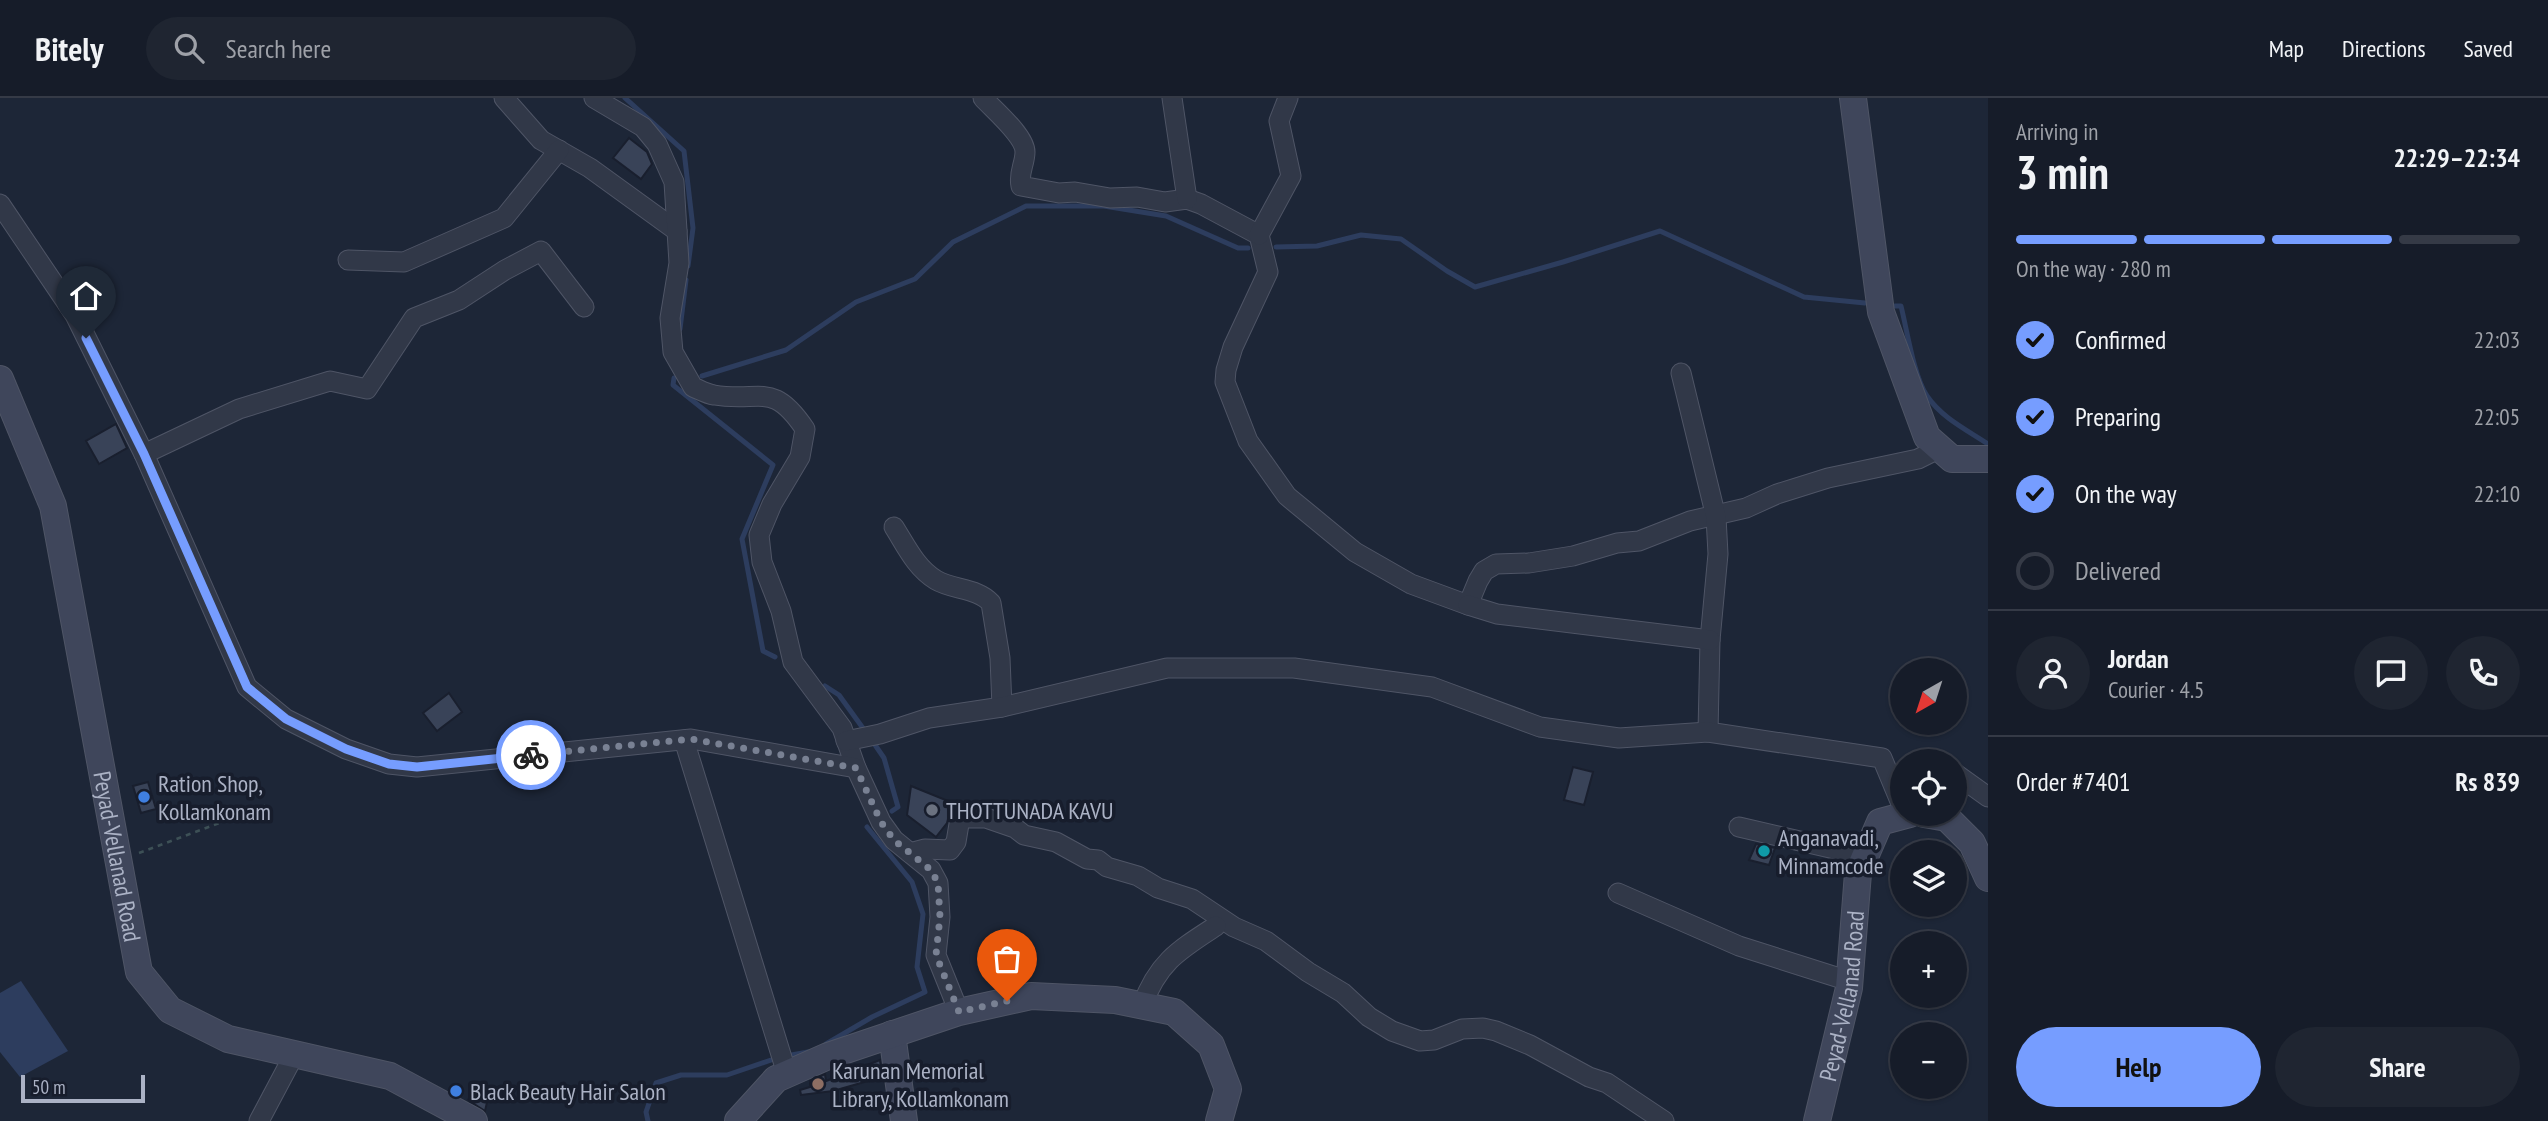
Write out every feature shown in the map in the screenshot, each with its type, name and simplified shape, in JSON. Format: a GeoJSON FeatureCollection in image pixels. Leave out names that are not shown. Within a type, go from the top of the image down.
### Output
{"type":"FeatureCollection","features":[{"type":"Feature","properties":{"kind":"main road"},"geometry":{"type":"LineString","coordinates":[[1853,98],[1881,312],[1927,437],[1952,458],[1988,459]]}},
{"type":"Feature","properties":{"kind":"main road","name":"Peyad-Vellanad Road"},"geometry":{"type":"LineString","coordinates":[[0,379],[53,506],[139,972],[170,1010],[228,1039],[390,1076],[474,1121]]}},
{"type":"Feature","properties":{"kind":"main road","name":"Peyad-Vellanad Road"},"geometry":{"type":"LineString","coordinates":[[1817,1121],[1849,981],[1858,873],[1880,822],[1890,819]]}},
{"type":"Feature","properties":{"kind":"main road"},"geometry":{"type":"LineString","coordinates":[[1955,826],[1972,843],[1988,878]]}},
{"type":"Feature","properties":{"kind":"main road"},"geometry":{"type":"LineString","coordinates":[[738,1121],[786,1071],[959,1012],[1031,996],[1115,1000],[1174,1012],[1211,1045],[1228,1088],[1219,1121]]}},
{"type":"Feature","properties":{"kind":"main road"},"geometry":{"type":"LineString","coordinates":[[892,1034],[904,1121]]}},
{"type":"Feature","properties":{"kind":"street"},"geometry":{"type":"LineString","coordinates":[[504,98],[541,140],[590,168],[677,231]]}},
{"type":"Feature","properties":{"kind":"street"},"geometry":{"type":"LineString","coordinates":[[594,98],[643,127],[657,144],[674,182],[679,263],[670,318],[673,352],[693,387],[714,395],[773,397],[791,409],[805,429],[800,457],[772,505],[759,535],[762,562],[781,611],[793,662],[852,739],[856,768],[881,822],[894,840],[931,870],[938,883],[940,917],[936,955],[959,1012]]}},
{"type":"Feature","properties":{"kind":"street"},"geometry":{"type":"LineString","coordinates":[[983,98],[1019,136],[1025,151],[1020,171],[1021,186],[1110,198],[1137,197],[1165,202],[1186,199],[1201,204],[1259,235]]}},
{"type":"Feature","properties":{"kind":"street"},"geometry":{"type":"LineString","coordinates":[[1172,98],[1186,199]]}},
{"type":"Feature","properties":{"kind":"street"},"geometry":{"type":"LineString","coordinates":[[1288,98],[1279,121],[1291,176],[1259,235],[1268,272],[1233,347],[1226,370],[1226,382],[1248,442],[1287,496],[1355,552],[1411,583],[1468,605],[1497,614],[1710,640]]}},
{"type":"Feature","properties":{"kind":"street"},"geometry":{"type":"LineString","coordinates":[[348,260],[404,262],[504,218],[559,150]]}},
{"type":"Feature","properties":{"kind":"street"},"geometry":{"type":"LineString","coordinates":[[0,204],[75,315],[144,454],[247,687],[286,719],[346,749],[389,764],[417,767],[684,740],[856,768]]}},
{"type":"Feature","properties":{"kind":"street"},"geometry":{"type":"LineString","coordinates":[[144,454],[239,409],[330,381],[367,388],[414,318],[459,300],[505,270],[541,251],[584,307]]}},
{"type":"Feature","properties":{"kind":"street"},"geometry":{"type":"LineString","coordinates":[[1681,373],[1716,517],[1718,554],[1710,640],[1709,732]]}},
{"type":"Feature","properties":{"kind":"street"},"geometry":{"type":"LineString","coordinates":[[1468,605],[1478,581],[1485,571],[1496,564],[1529,563],[1573,556],[1607,545],[1639,541],[1690,522],[1746,508],[1828,478],[1918,459],[1940,448]]}},
{"type":"Feature","properties":{"kind":"street"},"geometry":{"type":"LineString","coordinates":[[894,527],[920,568],[937,580],[985,596],[991,603],[1000,658],[1002,707]]}},
{"type":"Feature","properties":{"kind":"street"},"geometry":{"type":"LineString","coordinates":[[852,739],[880,734],[929,718],[1002,707],[1167,668],[1294,668],[1432,687],[1540,727],[1619,738],[1709,732],[1882,758],[1890,773]]}},
{"type":"Feature","properties":{"kind":"street"},"geometry":{"type":"LineString","coordinates":[[684,740],[786,1071]]}},
{"type":"Feature","properties":{"kind":"street"},"geometry":{"type":"LineString","coordinates":[[1967,782],[1988,797]]}},
{"type":"Feature","properties":{"kind":"street"},"geometry":{"type":"LineString","coordinates":[[910,853],[925,849],[950,850],[956,842],[960,818],[986,818],[1015,828],[1024,835],[1056,842],[1087,859],[1098,860],[1107,867],[1138,876],[1158,888],[1192,899],[1234,927],[1266,941],[1308,972],[1343,993],[1369,1017],[1392,1031],[1420,1041],[1434,1040],[1462,1029],[1483,1028],[1496,1031],[1520,1040],[1589,1077],[1607,1083],[1664,1121]]}},
{"type":"Feature","properties":{"kind":"street"},"geometry":{"type":"LineString","coordinates":[[1739,827],[1866,856]]}},
{"type":"Feature","properties":{"kind":"street"},"geometry":{"type":"LineString","coordinates":[[1618,893],[1739,946],[1849,981]]}},
{"type":"Feature","properties":{"kind":"street"},"geometry":{"type":"LineString","coordinates":[[1142,1006],[1150,984],[1159,970],[1180,949],[1216,926]]}},
{"type":"Feature","properties":{"kind":"street"},"geometry":{"type":"LineString","coordinates":[[259,1121],[294,1055]]}},
{"type":"Feature","properties":{"kind":"path"},"geometry":{"type":"LineString","coordinates":[[119,860],[271,804]]}},
{"type":"Feature","properties":{"kind":"water"},"geometry":{"type":"Polygon","coordinates":[[[21,981],[68,1051],[20,1077],[0,1052],[0,993],[21,981]]]}},
{"type":"Feature","properties":{"kind":"building"},"geometry":{"type":"Polygon","coordinates":[[[629,138],[647,152],[652,164],[641,179],[613,158],[629,138]]]}},
{"type":"Feature","properties":{"kind":"building"},"geometry":{"type":"Polygon","coordinates":[[[116,424],[127,448],[99,464],[86,441],[116,424]]]}},
{"type":"Feature","properties":{"kind":"building"},"geometry":{"type":"Polygon","coordinates":[[[449,693],[462,712],[437,731],[423,713],[449,693]]]}},
{"type":"Feature","properties":{"kind":"building"},"geometry":{"type":"Polygon","coordinates":[[[1573,767],[1593,772],[1584,805],[1564,800],[1573,767]]]}},
{"type":"Feature","properties":{"kind":"building","name":"Ration Shop, Kollamkonam"},"geometry":{"type":"Polygon","coordinates":[[[148,782],[156,809],[141,813],[133,786],[148,782]]]}},
{"type":"Feature","properties":{"kind":"building","name":"THOTTUNADA KAVU"},"geometry":{"type":"Polygon","coordinates":[[[911,786],[958,805],[950,811],[947,823],[936,837],[907,815],[911,786]]]}},
{"type":"Feature","properties":{"kind":"building","name":"Anganavadi, Minnamcode"},"geometry":{"type":"Polygon","coordinates":[[[1756,844],[1775,848],[1769,865],[1749,860],[1756,844]]]}},
{"type":"Feature","properties":{"kind":"building"},"geometry":{"type":"Polygon","coordinates":[[[880,1060],[882,1077],[833,1091],[801,1095],[800,1090],[810,1087],[810,1081],[825,1074],[826,1081],[880,1060]]]}},
{"type":"Feature","properties":{"kind":"building"},"geometry":{"type":"Polygon","coordinates":[[[472,1093],[488,1098],[485,1111],[468,1100],[472,1093]]]}},
{"type":"Feature","properties":{"kind":"waterway"},"geometry":{"type":"LineString","coordinates":[[625,98],[684,151],[693,228],[688,266]]}},
{"type":"Feature","properties":{"kind":"waterway"},"geometry":{"type":"LineString","coordinates":[[702,376],[786,350],[856,302],[915,279],[953,242],[1026,206],[1104,206],[1166,216],[1238,248],[1248,248]]}},
{"type":"Feature","properties":{"kind":"waterway"},"geometry":{"type":"LineString","coordinates":[[1276,247],[1317,246],[1361,235],[1401,239],[1475,287],[1660,231],[1804,297],[1865,303]]}},
{"type":"Feature","properties":{"kind":"waterway"},"geometry":{"type":"LineString","coordinates":[[680,329],[686,280]]}},
{"type":"Feature","properties":{"kind":"waterway"},"geometry":{"type":"LineString","coordinates":[[1895,306],[1901,306],[1915,366],[1927,396],[1947,417],[1988,444]]}},
{"type":"Feature","properties":{"kind":"waterway"},"geometry":{"type":"LineString","coordinates":[[674,378],[673,385],[773,465],[742,539],[763,651],[775,657]]}},
{"type":"Feature","properties":{"kind":"waterway"},"geometry":{"type":"LineString","coordinates":[[825,686],[839,695],[865,731]]}},
{"type":"Feature","properties":{"kind":"waterway"},"geometry":{"type":"LineString","coordinates":[[871,739],[884,758],[898,807],[892,811]]}},
{"type":"Feature","properties":{"kind":"waterway"},"geometry":{"type":"LineString","coordinates":[[826,1044],[872,1017],[925,992],[917,967],[923,914],[912,882],[867,827]]}},
{"type":"Feature","properties":{"kind":"waterway"},"geometry":{"type":"LineString","coordinates":[[786,1056],[808,1052]]}},
{"type":"Feature","properties":{"kind":"waterway"},"geometry":{"type":"LineString","coordinates":[[648,1121],[646,1112],[656,1083],[681,1075],[727,1075],[777,1058]]}},
{"type":"Feature","properties":{"kind":"way so far"},"geometry":{"type":"LineString","coordinates":[[531,755],[691,739],[856,768],[881,822],[894,840],[931,870],[938,883],[940,917],[936,955],[959,1012],[1007,1001]]}},
{"type":"Feature","properties":{"kind":"place","name":"Ration Shop, Kollamkonam"},"geometry":{"type":"Point","coordinates":[144,797]}},
{"type":"Feature","properties":{"kind":"place","name":"THOTTUNADA KAVU"},"geometry":{"type":"Point","coordinates":[932,810]}},
{"type":"Feature","properties":{"kind":"place","name":"Anganavadi, Minnamcode"},"geometry":{"type":"Point","coordinates":[1764,851]}},
{"type":"Feature","properties":{"kind":"place","name":"Karunan Memorial Library, Kollamkonam"},"geometry":{"type":"Point","coordinates":[818,1084]}},
{"type":"Feature","properties":{"kind":"place","name":"Black Beauty Hair Salon"},"geometry":{"type":"Point","coordinates":[456,1091]}},
{"type":"Feature","properties":{"kind":"route"},"geometry":{"type":"LineString","coordinates":[[86,338],[144,454],[247,687],[286,719],[346,749],[389,764],[417,767],[531,755]]}}]}
